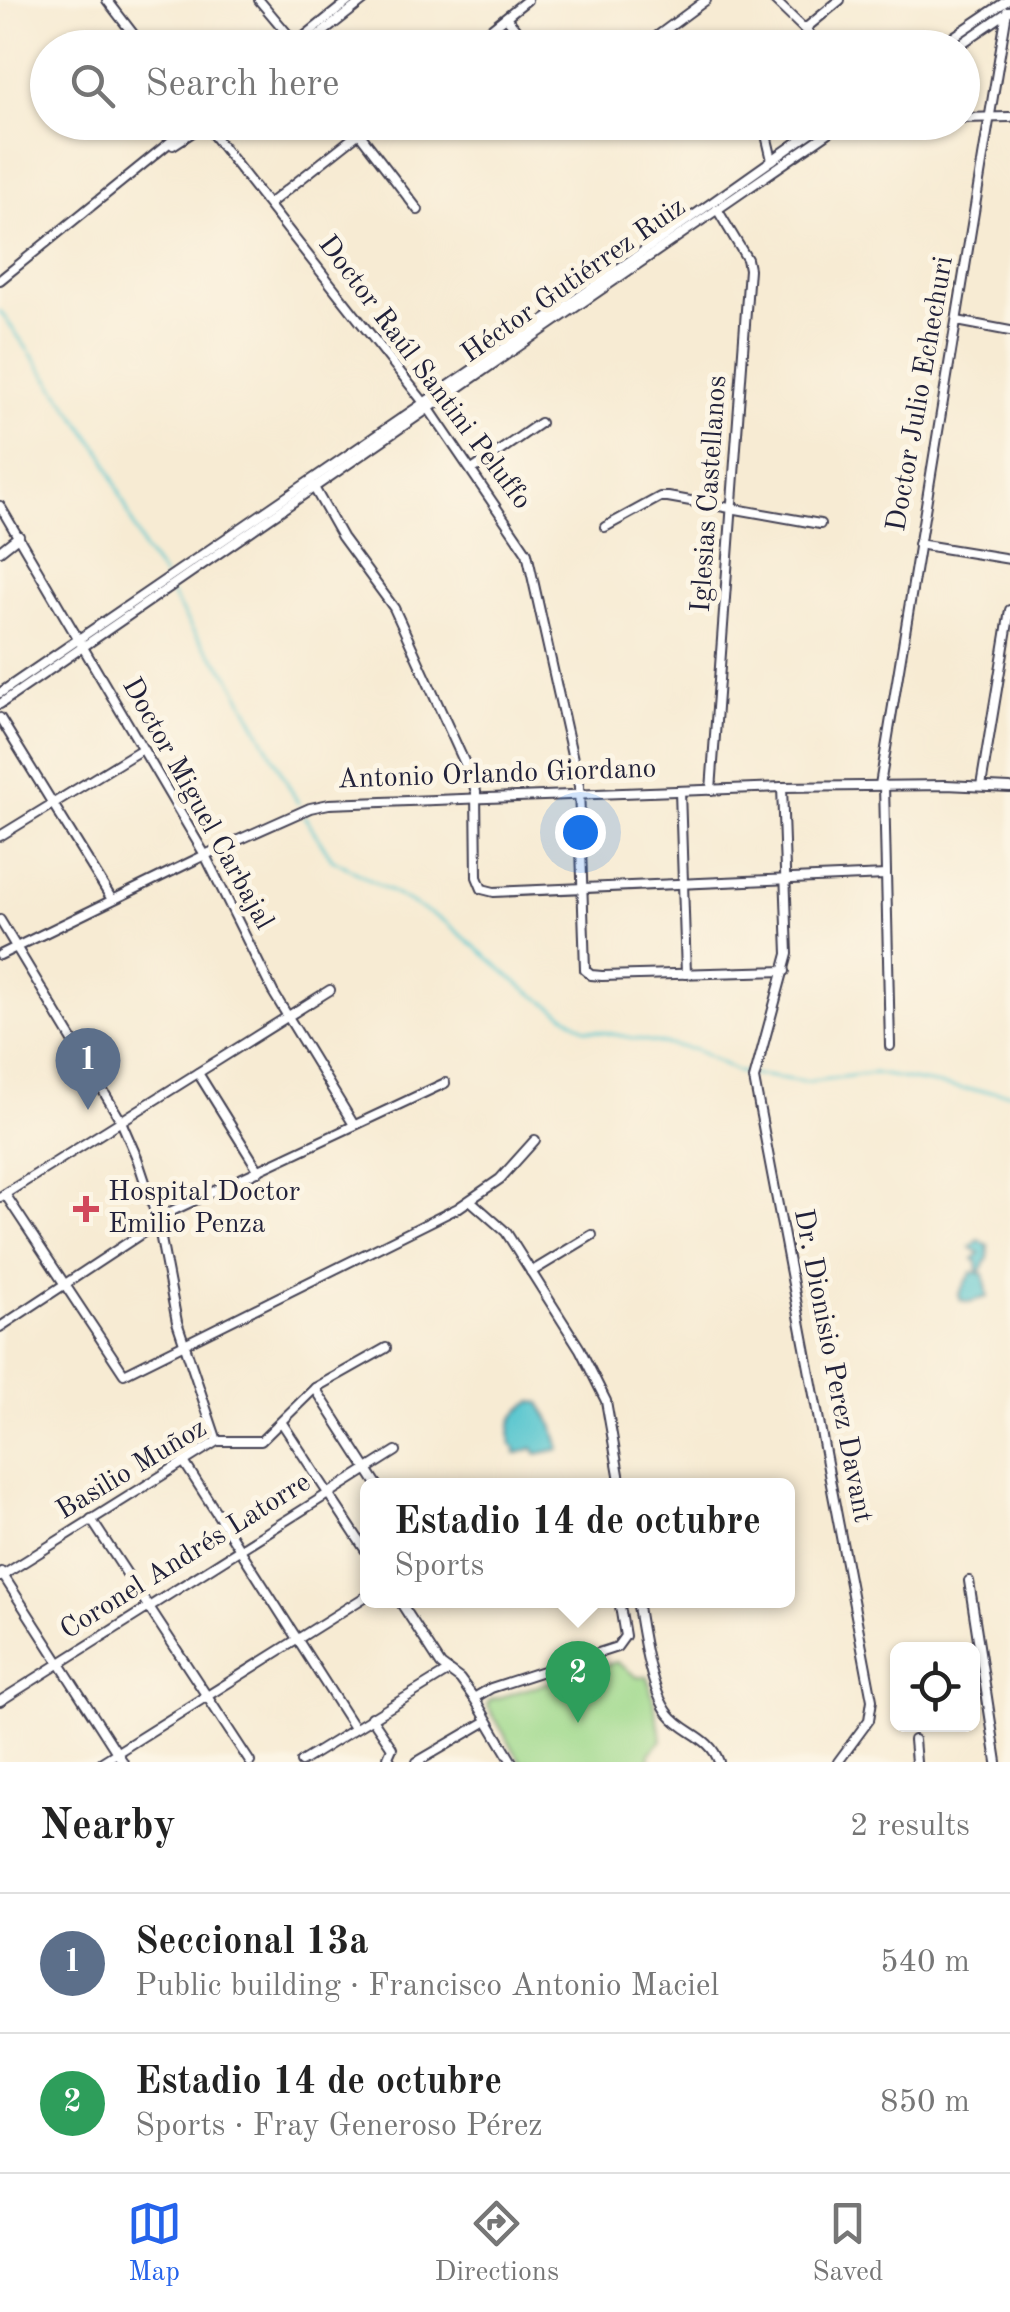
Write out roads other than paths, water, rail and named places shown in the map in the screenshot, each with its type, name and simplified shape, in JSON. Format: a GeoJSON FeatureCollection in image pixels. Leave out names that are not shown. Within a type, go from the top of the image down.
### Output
{"type":"FeatureCollection","features":[{"type":"Feature","properties":{"kind":"street"},"geometry":{"type":"LineString","coordinates":[[107,0],[130,30]]}},
{"type":"Feature","properties":{"kind":"street"},"geometry":{"type":"LineString","coordinates":[[259,0],[284,30]]}},
{"type":"Feature","properties":{"kind":"street"},"geometry":{"type":"LineString","coordinates":[[315,30],[350,0]]}},
{"type":"Feature","properties":{"kind":"street"},"geometry":{"type":"LineString","coordinates":[[320,30],[364,0]]}},
{"type":"Feature","properties":{"kind":"street"},"geometry":{"type":"LineString","coordinates":[[490,30],[527,0]]}},
{"type":"Feature","properties":{"kind":"street"},"geometry":{"type":"LineString","coordinates":[[665,30],[706,0]]}},
{"type":"Feature","properties":{"kind":"street"},"geometry":{"type":"LineString","coordinates":[[774,0],[806,28],[840,0]]}},
{"type":"Feature","properties":{"kind":"street"},"geometry":{"type":"LineString","coordinates":[[964,30],[1008,0]]}},
{"type":"Feature","properties":{"kind":"street"},"geometry":{"type":"LineString","coordinates":[[980,31],[1009,11]]}},
{"type":"Feature","properties":{"kind":"street","name":"Doctor Julio Echechuri"},"geometry":{"type":"LineString","coordinates":[[890,1046],[882,785],[918,544],[1009,11]]}},
{"type":"Feature","properties":{"kind":"street"},"geometry":{"type":"LineString","coordinates":[[506,17],[516,30]]}},
{"type":"Feature","properties":{"kind":"street"},"geometry":{"type":"LineString","coordinates":[[980,118],[1010,117]]}},
{"type":"Feature","properties":{"kind":"street"},"geometry":{"type":"LineString","coordinates":[[0,280],[179,140]]}},
{"type":"Feature","properties":{"kind":"street","name":"Doctor Raúl Santini Peluffo"},"geometry":{"type":"LineString","coordinates":[[217,140],[428,409],[520,540],[530,561],[580,794],[583,959],[588,972],[602,976],[686,974]]}},
{"type":"Feature","properties":{"kind":"street"},"geometry":{"type":"LineString","coordinates":[[270,204],[350,140]]}},
{"type":"Feature","properties":{"kind":"street"},"geometry":{"type":"LineString","coordinates":[[364,140],[418,210]]}},
{"type":"Feature","properties":{"kind":"street"},"geometry":{"type":"LineString","coordinates":[[768,140],[774,164]]}},
{"type":"Feature","properties":{"kind":"street","name":"Héctor Gutiérrez Ruiz"},"geometry":{"type":"LineString","coordinates":[[774,164],[804,140]]}},
{"type":"Feature","properties":{"kind":"street","name":"Héctor Gutiérrez Ruiz"},"geometry":{"type":"LineString","coordinates":[[80,643],[814,140]]}},
{"type":"Feature","properties":{"kind":"street","name":"Héctor Gutiérrez Ruiz"},"geometry":{"type":"LineString","coordinates":[[312,484],[428,409],[715,205]]}},
{"type":"Feature","properties":{"kind":"street","name":"Iglesias Castellanos"},"geometry":{"type":"LineString","coordinates":[[712,790],[749,269],[715,205]]}},
{"type":"Feature","properties":{"kind":"street"},"geometry":{"type":"LineString","coordinates":[[957,321],[1010,330]]}},
{"type":"Feature","properties":{"kind":"street"},"geometry":{"type":"LineString","coordinates":[[472,470],[540,423]]}},
{"type":"Feature","properties":{"kind":"street"},"geometry":{"type":"LineString","coordinates":[[312,484],[342,537],[394,608],[472,780],[476,797],[477,877],[482,889],[494,892],[886,876]]}},
{"type":"Feature","properties":{"kind":"street"},"geometry":{"type":"LineString","coordinates":[[604,527],[660,498],[820,524]]}},
{"type":"Feature","properties":{"kind":"street","name":"Doctor Miguel Carbajal"},"geometry":{"type":"LineString","coordinates":[[0,506],[205,855],[274,992],[354,1125]]}},
{"type":"Feature","properties":{"kind":"street"},"geometry":{"type":"LineString","coordinates":[[0,551],[19,536]]}},
{"type":"Feature","properties":{"kind":"street"},"geometry":{"type":"LineString","coordinates":[[918,544],[1010,559]]}},
{"type":"Feature","properties":{"kind":"street"},"geometry":{"type":"LineString","coordinates":[[981,786],[1010,610]]}},
{"type":"Feature","properties":{"kind":"street"},"geometry":{"type":"LineString","coordinates":[[0,693],[80,643]]}},
{"type":"Feature","properties":{"kind":"street"},"geometry":{"type":"LineString","coordinates":[[0,704],[80,643]]}},
{"type":"Feature","properties":{"kind":"street"},"geometry":{"type":"LineString","coordinates":[[0,718],[111,898]]}},
{"type":"Feature","properties":{"kind":"street"},"geometry":{"type":"LineString","coordinates":[[0,836],[142,748]]}},
{"type":"Feature","properties":{"kind":"street","name":"Antonio Orlando Giordano"},"geometry":{"type":"LineString","coordinates":[[0,955],[111,898],[320,805],[782,787],[1010,788]]}},
{"type":"Feature","properties":{"kind":"street","name":"Dr. Dionisio Perez Davant"},"geometry":{"type":"LineString","coordinates":[[782,787],[788,954],[754,1079],[872,1700],[869,1720],[838,1762]]}},
{"type":"Feature","properties":{"kind":"street"},"geometry":{"type":"LineString","coordinates":[[680,791],[686,974],[785,971]]}},
{"type":"Feature","properties":{"kind":"street"},"geometry":{"type":"LineString","coordinates":[[0,920],[120,1120],[149,1189],[177,1322],[216,1441]]}},
{"type":"Feature","properties":{"kind":"street"},"geometry":{"type":"LineString","coordinates":[[330,990],[3,1195],[124,1374],[471,1201],[500,1179],[535,1140]]}},
{"type":"Feature","properties":{"kind":"street"},"geometry":{"type":"LineString","coordinates":[[198,1073],[259,1170]]}},
{"type":"Feature","properties":{"kind":"street"},"geometry":{"type":"LineString","coordinates":[[0,1326],[150,1228],[158,1218],[445,1084]]}},
{"type":"Feature","properties":{"kind":"street"},"geometry":{"type":"LineString","coordinates":[[471,1201],[506,1232],[580,1348],[606,1401],[620,1478]]}},
{"type":"Feature","properties":{"kind":"street"},"geometry":{"type":"LineString","coordinates":[[532,1272],[592,1235]]}},
{"type":"Feature","properties":{"kind":"street","name":"Basilio Muñoz"},"geometry":{"type":"LineString","coordinates":[[1,1574],[216,1441],[261,1441],[315,1388],[386,1348]]}},
{"type":"Feature","properties":{"kind":"street"},"geometry":{"type":"LineString","coordinates":[[315,1388],[373,1478]]}},
{"type":"Feature","properties":{"kind":"street"},"geometry":{"type":"LineString","coordinates":[[282,1422],[360,1542]]}},
{"type":"Feature","properties":{"kind":"street","name":"Coronel Andrés Latorre"},"geometry":{"type":"LineString","coordinates":[[0,1701],[396,1452]]}},
{"type":"Feature","properties":{"kind":"street"},"geometry":{"type":"LineString","coordinates":[[184,1462],[354,1728]]}},
{"type":"Feature","properties":{"kind":"street"},"geometry":{"type":"LineString","coordinates":[[91,1520],[250,1762]]}},
{"type":"Feature","properties":{"kind":"street"},"geometry":{"type":"LineString","coordinates":[[1,1574],[123,1762]]}},
{"type":"Feature","properties":{"kind":"street"},"geometry":{"type":"LineString","coordinates":[[969,1580],[997,1762]]}},
{"type":"Feature","properties":{"kind":"street"},"geometry":{"type":"LineString","coordinates":[[102,1762],[360,1600]]}},
{"type":"Feature","properties":{"kind":"street"},"geometry":{"type":"LineString","coordinates":[[404,1608],[447,1672],[460,1678],[474,1698],[512,1762]]}},
{"type":"Feature","properties":{"kind":"street"},"geometry":{"type":"LineString","coordinates":[[474,1698],[490,1688],[617,1647],[624,1636],[620,1608]]}},
{"type":"Feature","properties":{"kind":"street"},"geometry":{"type":"LineString","coordinates":[[639,1608],[660,1699],[677,1722],[706,1740],[720,1762]]}},
{"type":"Feature","properties":{"kind":"street"},"geometry":{"type":"LineString","coordinates":[[300,1762],[447,1672]]}},
{"type":"Feature","properties":{"kind":"street"},"geometry":{"type":"LineString","coordinates":[[371,1717],[392,1748],[386,1760]]}},
{"type":"Feature","properties":{"kind":"street"},"geometry":{"type":"LineString","coordinates":[[417,1762],[487,1721]]}},
{"type":"Feature","properties":{"kind":"street"},"geometry":{"type":"LineString","coordinates":[[914,1740],[916,1762]]}},
{"type":"Feature","properties":{"kind":"water"},"geometry":{"type":"Polygon","coordinates":[[[979,1240],[988,1246],[988,1258],[980,1273],[984,1274],[988,1297],[969,1302],[961,1300],[959,1294],[972,1272],[978,1273],[973,1259],[980,1253],[970,1247],[979,1240]]]}},
{"type":"Feature","properties":{"kind":"water"},"geometry":{"type":"Polygon","coordinates":[[[532,1402],[540,1403],[553,1425],[560,1449],[537,1454],[533,1448],[516,1454],[511,1445],[511,1424],[516,1414],[532,1402]]]}},
{"type":"Feature","properties":{"kind":"waterway"},"geometry":{"type":"LineString","coordinates":[[0,311],[104,456],[144,550],[164,577]]}},
{"type":"Feature","properties":{"kind":"waterway"},"geometry":{"type":"LineString","coordinates":[[171,593],[194,633],[230,677],[298,803]]}},
{"type":"Feature","properties":{"kind":"waterway"},"geometry":{"type":"LineString","coordinates":[[304,816],[332,859],[447,923],[525,989],[586,1029],[696,1050],[738,1072],[805,1082],[873,1073],[1010,1093]]}},
{"type":"Feature","properties":{"kind":"place","name":"Seccional 13a"},"geometry":{"type":"Point","coordinates":[88,1110]}},
{"type":"Feature","properties":{"kind":"place","name":"Hospital Doctor Emilio Penza"},"geometry":{"type":"Point","coordinates":[86,1209]}},
{"type":"Feature","properties":{"kind":"place","name":"Estadio 14 de octubre"},"geometry":{"type":"Point","coordinates":[578,1723]}}]}
